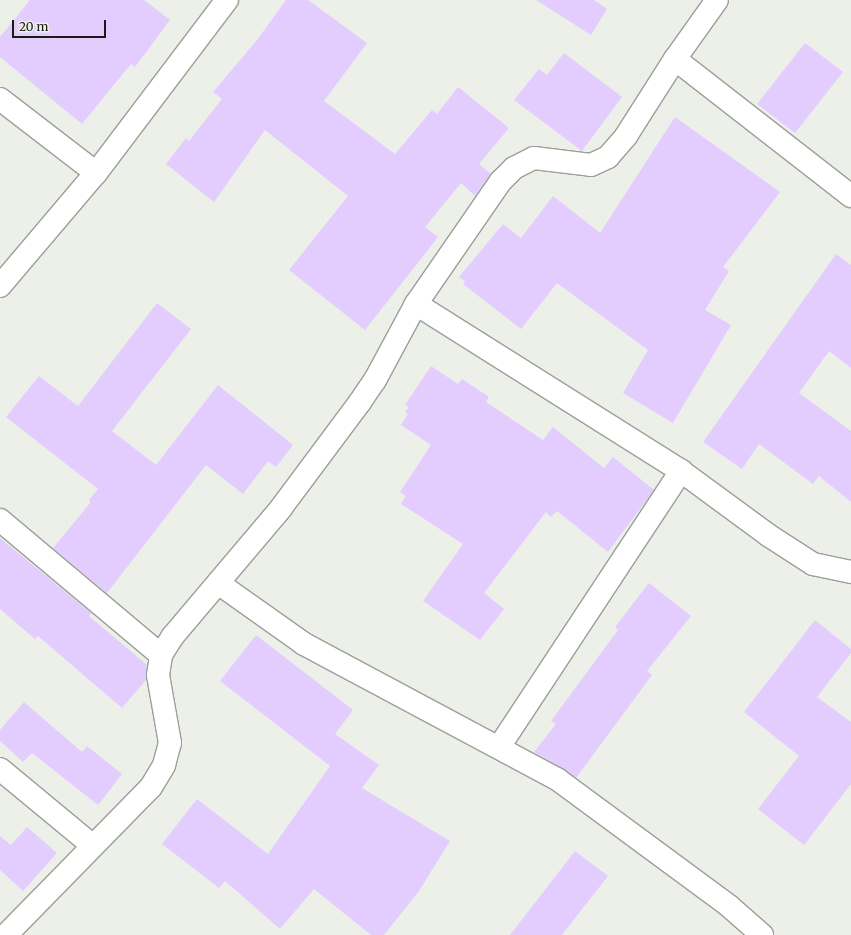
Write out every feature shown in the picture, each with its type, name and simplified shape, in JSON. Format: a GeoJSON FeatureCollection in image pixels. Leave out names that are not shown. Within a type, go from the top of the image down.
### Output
{"type":"FeatureCollection","features":[{"type":"Feature","properties":{"kind":"street"},"geometry":{"type":"LineString","coordinates":[[0,286],[96,173],[227,0]]}},
{"type":"Feature","properties":{"kind":"street"},"geometry":{"type":"LineString","coordinates":[[6,935],[92,845],[151,787],[164,765],[170,743],[158,675],[161,655],[218,583],[281,508],[360,402],[375,380],[416,304],[501,181],[514,168],[534,158],[591,165],[608,157],[626,136],[675,59],[717,0]]}},
{"type":"Feature","properties":{"kind":"street"},"geometry":{"type":"LineString","coordinates":[[675,59],[851,196]]}},
{"type":"Feature","properties":{"kind":"street"},"geometry":{"type":"LineString","coordinates":[[0,99],[96,173]]}},
{"type":"Feature","properties":{"kind":"street"},"geometry":{"type":"LineString","coordinates":[[416,304],[681,471],[768,535],[813,564],[851,572]]}},
{"type":"Feature","properties":{"kind":"street"},"geometry":{"type":"LineString","coordinates":[[499,747],[681,471]]}},
{"type":"Feature","properties":{"kind":"street"},"geometry":{"type":"LineString","coordinates":[[0,520],[161,655]]}},
{"type":"Feature","properties":{"kind":"street"},"geometry":{"type":"LineString","coordinates":[[218,583],[304,644],[557,779],[639,838],[729,906],[762,935]]}},
{"type":"Feature","properties":{"kind":"street"},"geometry":{"type":"LineString","coordinates":[[0,769],[92,845]]}},
{"type":"Feature","properties":{"kind":"building"},"geometry":{"type":"Polygon","coordinates":[[[30,0],[144,0],[170,20],[135,67],[131,64],[82,124],[0,57],[0,37],[30,0]]]}},
{"type":"Feature","properties":{"kind":"building"},"geometry":{"type":"Polygon","coordinates":[[[286,0],[308,0],[367,43],[324,101],[395,154],[432,110],[437,114],[458,87],[509,128],[479,164],[491,174],[475,196],[461,183],[425,227],[438,237],[365,330],[289,270],[348,196],[265,130],[214,202],[166,164],[186,138],[189,141],[222,99],[213,92],[257,40],[286,0]]]}},
{"type":"Feature","properties":{"kind":"building"},"geometry":{"type":"Polygon","coordinates":[[[536,0],[594,0],[607,9],[591,35],[536,0]]]}},
{"type":"Feature","properties":{"kind":"building"},"geometry":{"type":"Polygon","coordinates":[[[805,43],[843,72],[795,133],[757,104],[805,43]]]}},
{"type":"Feature","properties":{"kind":"building"},"geometry":{"type":"Polygon","coordinates":[[[564,53],[622,97],[582,151],[514,100],[539,69],[547,75],[564,53]]]}},
{"type":"Feature","properties":{"kind":"building"},"geometry":{"type":"Polygon","coordinates":[[[675,117],[780,192],[723,267],[729,271],[705,310],[731,325],[673,423],[623,393],[648,350],[557,283],[521,329],[463,284],[465,281],[459,277],[503,224],[521,238],[553,196],[600,233],[675,117]]]}},
{"type":"Feature","properties":{"kind":"building"},"geometry":{"type":"Polygon","coordinates":[[[836,254],[851,265],[851,368],[829,351],[799,393],[851,431],[851,502],[819,476],[813,484],[759,444],[742,469],[703,442],[836,254]]]}},
{"type":"Feature","properties":{"kind":"building"},"geometry":{"type":"Polygon","coordinates":[[[157,303],[191,329],[112,431],[156,465],[218,385],[293,445],[276,467],[268,461],[243,494],[206,465],[107,593],[53,548],[91,502],[89,500],[98,489],[6,417],[39,376],[78,406],[157,303]]]}},
{"type":"Feature","properties":{"kind":"building"},"geometry":{"type":"Polygon","coordinates":[[[431,366],[458,384],[462,379],[489,397],[486,402],[543,440],[553,427],[604,468],[613,457],[654,490],[608,552],[557,511],[551,517],[546,512],[484,593],[504,609],[480,640],[423,601],[463,544],[401,504],[406,496],[400,492],[431,445],[401,425],[408,414],[405,412],[409,407],[405,405],[431,366]]]}},
{"type":"Feature","properties":{"kind":"building"},"geometry":{"type":"Polygon","coordinates":[[[0,538],[91,613],[89,616],[147,665],[146,680],[122,708],[38,636],[35,639],[0,609],[0,538]]]}},
{"type":"Feature","properties":{"kind":"building"},"geometry":{"type":"Polygon","coordinates":[[[649,583],[691,616],[647,671],[652,675],[576,778],[534,752],[556,724],[551,721],[618,630],[615,627],[649,583]]]}},
{"type":"Feature","properties":{"kind":"building"},"geometry":{"type":"Polygon","coordinates":[[[815,620],[851,649],[851,653],[817,697],[851,722],[851,784],[804,845],[758,809],[799,756],[744,712],[815,620]]]}},
{"type":"Feature","properties":{"kind":"building"},"geometry":{"type":"Polygon","coordinates":[[[256,635],[353,710],[335,734],[379,765],[362,788],[450,841],[419,891],[384,935],[371,935],[314,889],[280,929],[225,881],[219,888],[162,844],[197,799],[268,854],[330,766],[220,681],[256,635]]]}},
{"type":"Feature","properties":{"kind":"building"},"geometry":{"type":"Polygon","coordinates":[[[24,702],[82,752],[87,746],[122,774],[98,805],[32,753],[23,762],[0,741],[0,730],[24,702]]]}},
{"type":"Feature","properties":{"kind":"building"},"geometry":{"type":"Polygon","coordinates":[[[27,827],[57,853],[23,891],[0,870],[0,836],[11,845],[27,827]]]}},
{"type":"Feature","properties":{"kind":"building"},"geometry":{"type":"Polygon","coordinates":[[[575,851],[608,876],[562,935],[510,935],[575,851]]]}}]}
